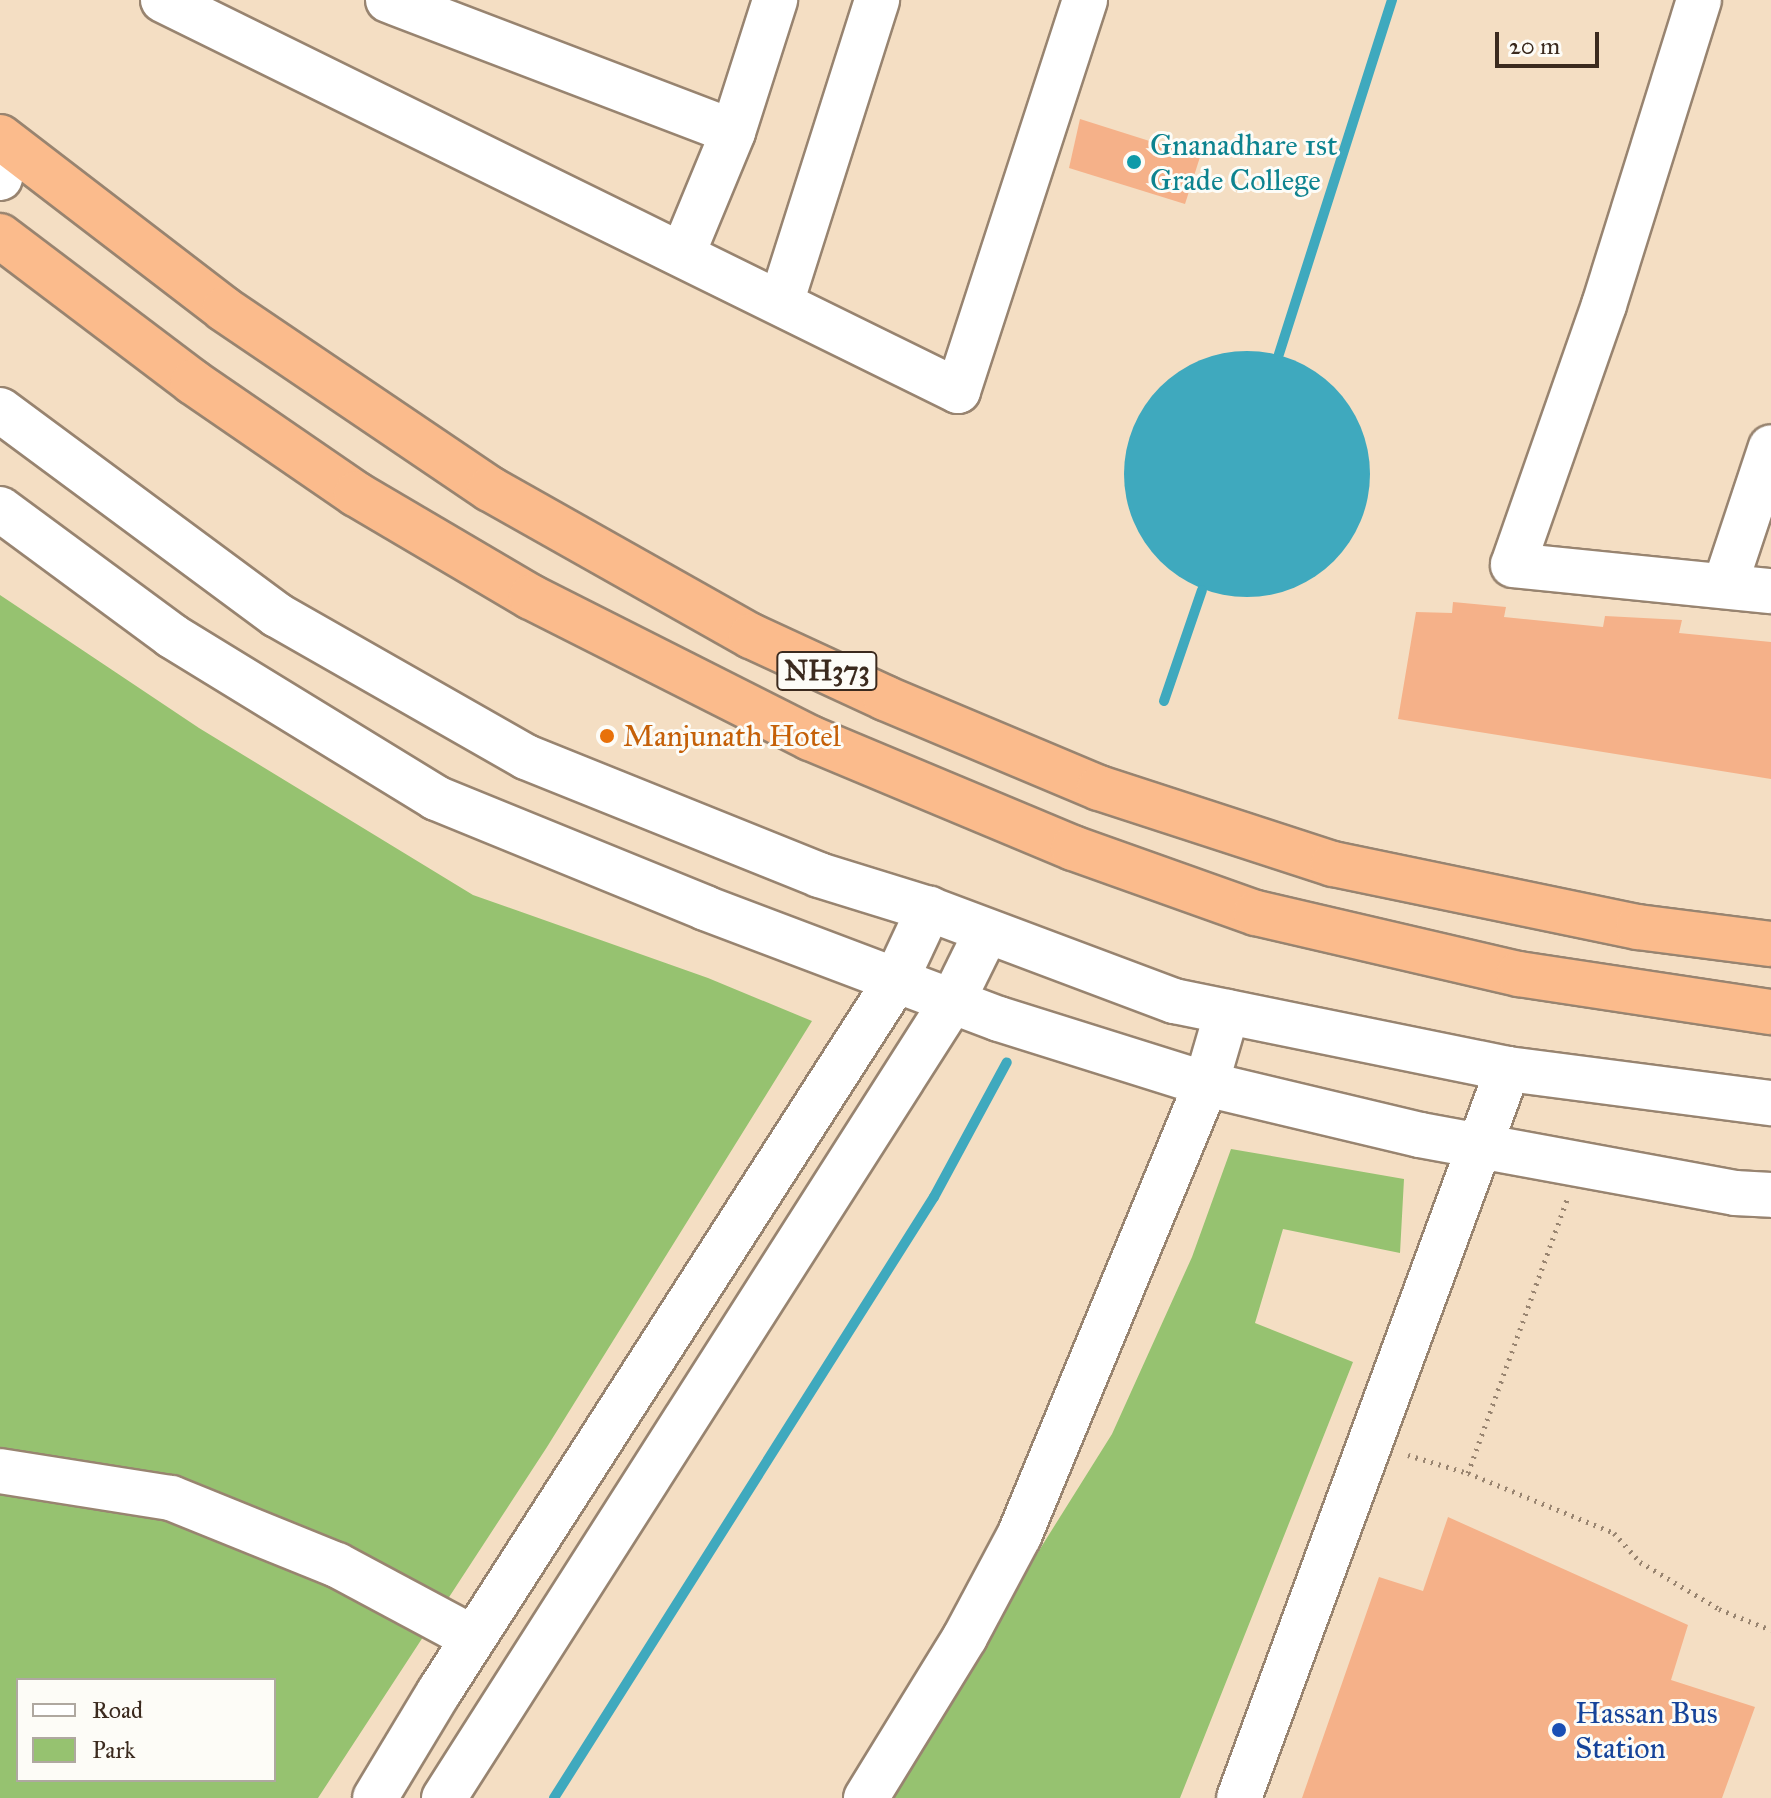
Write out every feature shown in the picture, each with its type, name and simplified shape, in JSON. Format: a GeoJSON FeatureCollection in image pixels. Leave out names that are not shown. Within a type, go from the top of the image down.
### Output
{"type":"FeatureCollection","features":[{"type":"Feature","properties":{"kind":"highway","name":"NH373"},"geometry":{"type":"LineString","coordinates":[[3,153],[224,309],[490,489],[751,636],[885,698],[1099,788],[1333,864],[1638,927],[1771,944]]}},
{"type":"Feature","properties":{"kind":"highway","name":"NH373"},"geometry":{"type":"LineString","coordinates":[[0,236],[193,382],[356,494],[531,597],[810,738],[1073,848],[1256,913],[1519,974],[1771,1012]]}},
{"type":"Feature","properties":{"kind":"street"},"geometry":{"type":"LineString","coordinates":[[163,0],[683,253],[958,391],[1085,0]]}},
{"type":"Feature","properties":{"kind":"street"},"geometry":{"type":"LineString","coordinates":[[388,0],[733,132]]}},
{"type":"Feature","properties":{"kind":"street"},"geometry":{"type":"LineString","coordinates":[[683,253],[733,132],[775,0]]}},
{"type":"Feature","properties":{"kind":"street"},"geometry":{"type":"LineString","coordinates":[[781,303],[877,0]]}},
{"type":"Feature","properties":{"kind":"street"},"geometry":{"type":"LineString","coordinates":[[1699,0],[1604,305],[1513,565],[1771,591]]}},
{"type":"Feature","properties":{"kind":"street"},"geometry":{"type":"LineString","coordinates":[[0,410],[277,615],[526,757],[819,875],[929,909],[986,933],[1174,1001],[1508,1069],[1771,1103]]}},
{"type":"Feature","properties":{"kind":"street"},"geometry":{"type":"LineString","coordinates":[[1725,585],[1771,447]]}},
{"type":"Feature","properties":{"kind":"street"},"geometry":{"type":"LineString","coordinates":[[0,509],[172,636],[436,798],[895,982],[953,1000],[999,1019],[1206,1084],[1477,1145],[1735,1193],[1771,1195]]}},
{"type":"Feature","properties":{"kind":"street"},"geometry":{"type":"LineString","coordinates":[[375,1798],[473,1638],[895,982],[929,909]]}},
{"type":"Feature","properties":{"kind":"street"},"geometry":{"type":"LineString","coordinates":[[444,1798],[953,1000],[986,933]]}},
{"type":"Feature","properties":{"kind":"street"},"geometry":{"type":"LineString","coordinates":[[866,1798],[965,1637],[1019,1536],[1206,1084],[1227,1012]]}},
{"type":"Feature","properties":{"kind":"street"},"geometry":{"type":"LineString","coordinates":[[1239,1798],[1477,1145],[1508,1069]]}},
{"type":"Feature","properties":{"kind":"street"},"geometry":{"type":"LineString","coordinates":[[0,1471],[171,1498],[337,1565],[473,1638]]}},
{"type":"Feature","properties":{"kind":"path"},"geometry":{"type":"LineString","coordinates":[[1468,1473],[1579,1164]]}},
{"type":"Feature","properties":{"kind":"path"},"geometry":{"type":"LineString","coordinates":[[1368,1442],[1468,1473],[1614,1533],[1640,1562],[1719,1609],[1771,1630]]}},
{"type":"Feature","properties":{"kind":"green space"},"geometry":{"type":"Polygon","coordinates":[[[0,595],[199,728],[473,895],[708,978],[812,1021],[547,1447],[318,1798],[0,1798],[0,595]]]}},
{"type":"Feature","properties":{"kind":"green space"},"geometry":{"type":"Polygon","coordinates":[[[1231,1149],[1404,1179],[1400,1253],[1283,1229],[1255,1323],[1353,1362],[1180,1798],[884,1798],[1112,1434],[1192,1257],[1231,1149]]]}},
{"type":"Feature","properties":{"kind":"water"},"geometry":{"type":"Polygon","coordinates":[[[1247,351],[1294,361],[1334,387],[1360,427],[1370,474],[1360,521],[1334,561],[1294,587],[1247,597],[1200,587],[1160,561],[1134,521],[1124,474],[1134,427],[1160,387],[1200,361],[1247,351]]]}},
{"type":"Feature","properties":{"kind":"building","name":"Gnanadhare 1st Grade College"},"geometry":{"type":"Polygon","coordinates":[[[1080,119],[1200,157],[1185,204],[1069,168],[1080,119]]]}},
{"type":"Feature","properties":{"kind":"building"},"geometry":{"type":"Polygon","coordinates":[[[1453,602],[1506,607],[1504,617],[1603,627],[1605,616],[1682,620],[1679,633],[1771,642],[1771,779],[1398,719],[1416,612],[1452,613],[1453,602]]]}},
{"type":"Feature","properties":{"kind":"building"},"geometry":{"type":"Polygon","coordinates":[[[1448,1517],[1688,1625],[1671,1680],[1755,1707],[1722,1798],[1302,1798],[1379,1577],[1423,1591],[1448,1517]]]}},
{"type":"Feature","properties":{"kind":"waterway"},"geometry":{"type":"LineString","coordinates":[[1279,354],[1392,0]]}},
{"type":"Feature","properties":{"kind":"waterway"},"geometry":{"type":"LineString","coordinates":[[1164,701],[1202,590]]}},
{"type":"Feature","properties":{"kind":"waterway"},"geometry":{"type":"LineString","coordinates":[[554,1798],[934,1197],[1007,1062]]}},
{"type":"Feature","properties":{"kind":"place","name":"Gnanadhare 1st Grade College"},"geometry":{"type":"Point","coordinates":[1134,162]}},
{"type":"Feature","properties":{"kind":"place","name":"Manjunath Hotel"},"geometry":{"type":"Point","coordinates":[607,736]}},
{"type":"Feature","properties":{"kind":"place","name":"Hassan Bus Station"},"geometry":{"type":"Point","coordinates":[1559,1730]}}]}
